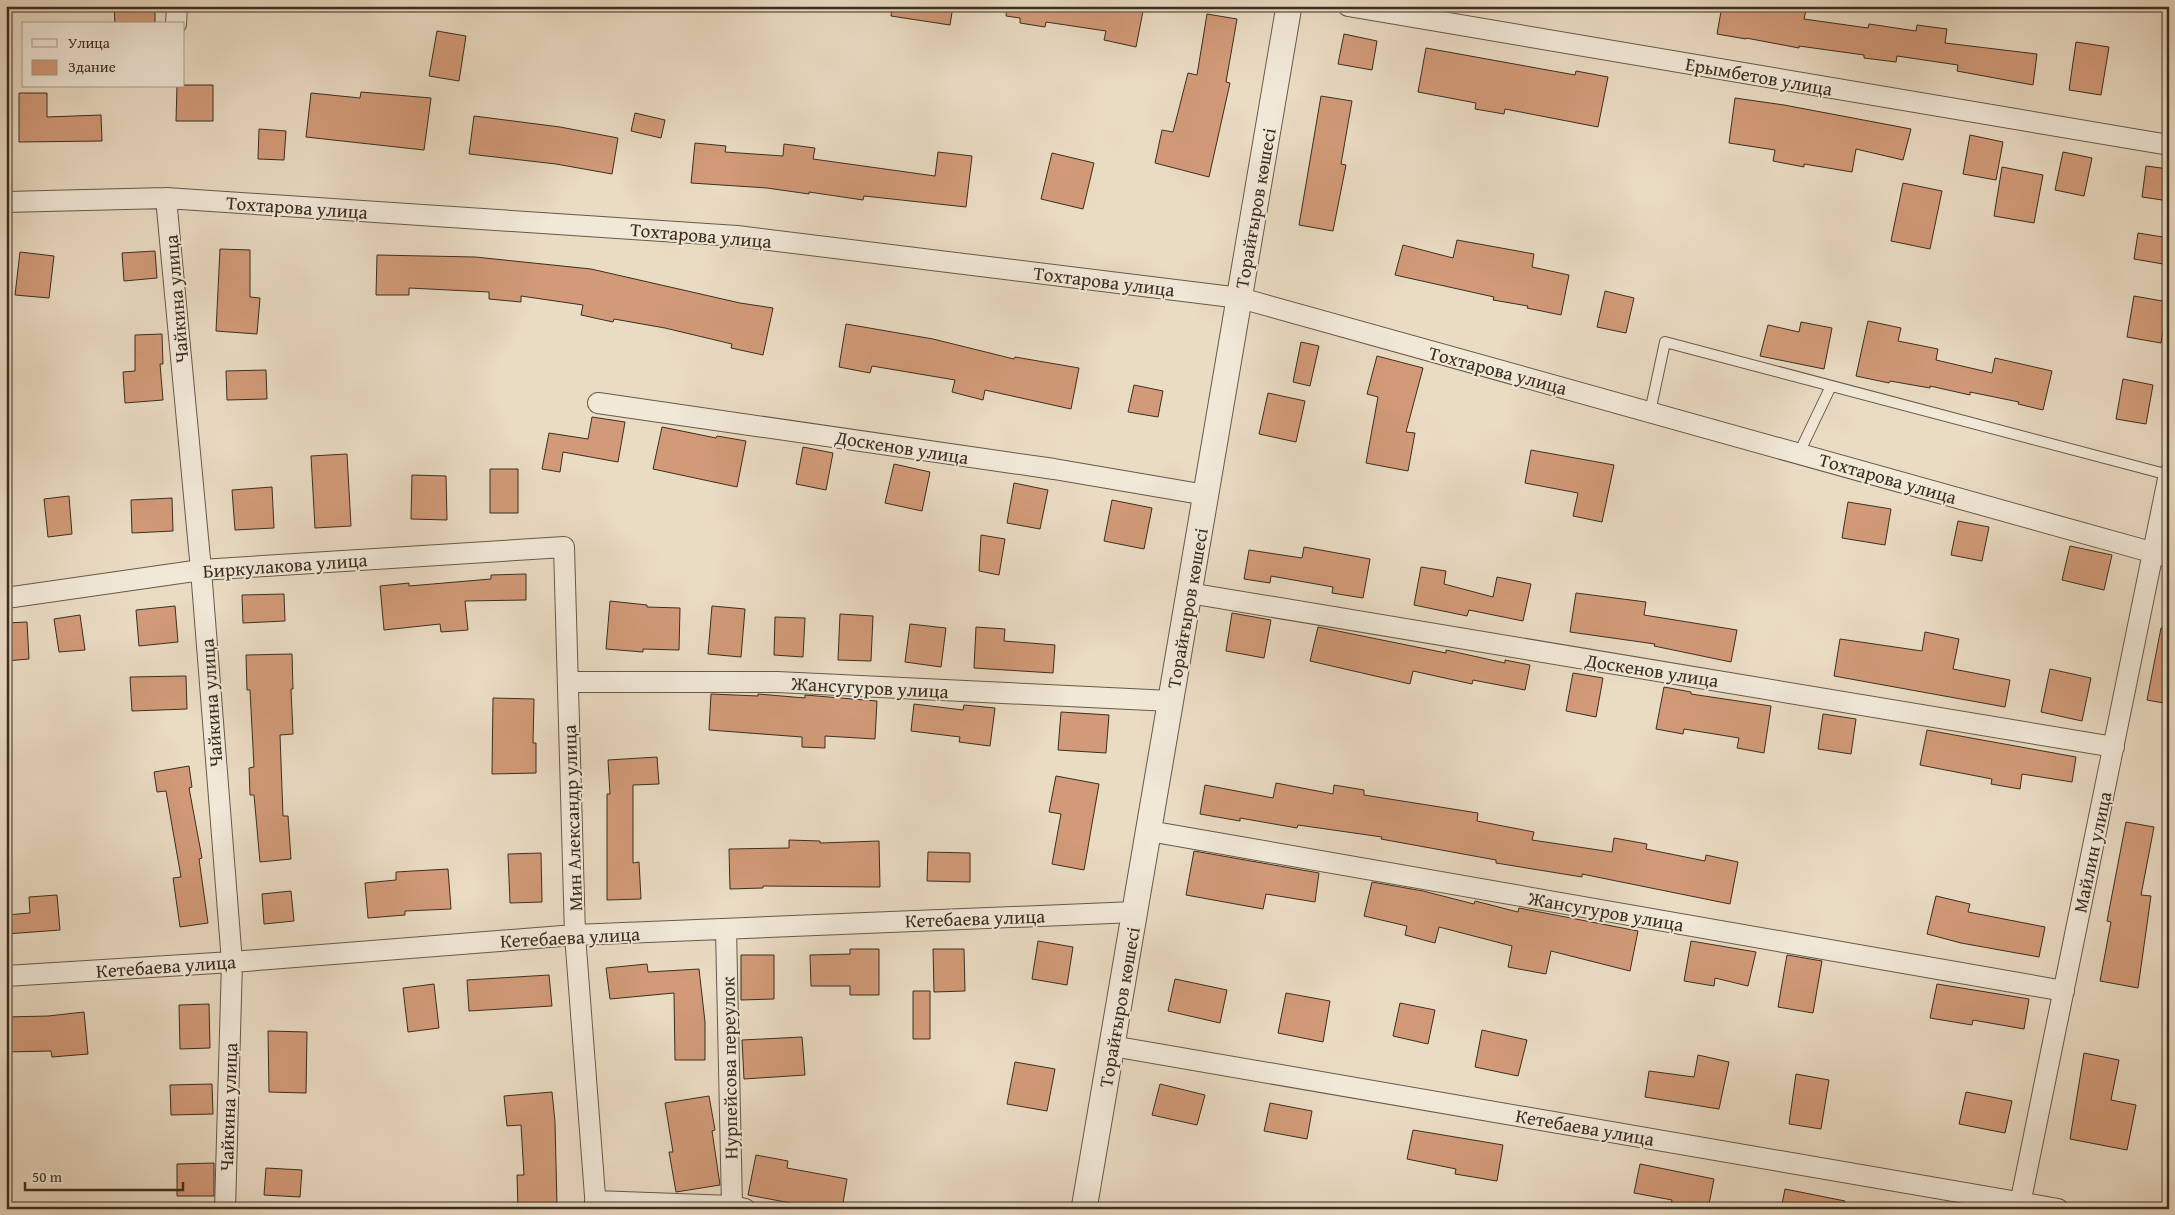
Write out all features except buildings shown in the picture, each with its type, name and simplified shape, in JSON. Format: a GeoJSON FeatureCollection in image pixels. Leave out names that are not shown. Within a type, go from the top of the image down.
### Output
{"type":"FeatureCollection","features":[{"type":"Feature","properties":{"kind":"street"},"geometry":{"type":"LineString","coordinates":[[176,22],[177,6]]}},
{"type":"Feature","properties":{"kind":"street","name":"Торайғыров көшесі"},"geometry":{"type":"LineString","coordinates":[[1084,1209],[1289,6]]}},
{"type":"Feature","properties":{"kind":"street","name":"Ерымбетов улица"},"geometry":{"type":"LineString","coordinates":[[1348,6],[2169,145]]}},
{"type":"Feature","properties":{"kind":"street","name":"Тохтарова улица"},"geometry":{"type":"LineString","coordinates":[[6,202],[166,198],[737,236],[1240,298],[2161,554]]}},
{"type":"Feature","properties":{"kind":"street","name":"Чайкина улица"},"geometry":{"type":"LineString","coordinates":[[166,198],[201,570],[232,962],[225,1209]]}},
{"type":"Feature","properties":{"kind":"street","name":"Доскенов улица"},"geometry":{"type":"LineString","coordinates":[[598,402],[1044,468],[1206,495]]}},
{"type":"Feature","properties":{"kind":"street","name":"Майлин улица"},"geometry":{"type":"LineString","coordinates":[[2020,1205],[2114,747],[2161,554],[2169,474]]}},
{"type":"Feature","properties":{"kind":"street","name":"Биркулакова улица"},"geometry":{"type":"LineString","coordinates":[[6,598],[201,570],[564,547]]}},
{"type":"Feature","properties":{"kind":"street","name":"Мин Александр улица"},"geometry":{"type":"LineString","coordinates":[[564,547],[575,935],[595,1205]]}},
{"type":"Feature","properties":{"kind":"street","name":"Доскенов улица"},"geometry":{"type":"LineString","coordinates":[[1189,593],[2114,747]]}},
{"type":"Feature","properties":{"kind":"street","name":"Жансугуров улица"},"geometry":{"type":"LineString","coordinates":[[568,682],[777,682],[1171,701]]}},
{"type":"Feature","properties":{"kind":"street","name":"Жансугуров улица"},"geometry":{"type":"LineString","coordinates":[[1148,831],[2064,991]]}},
{"type":"Feature","properties":{"kind":"street","name":"Кетебаева улица"},"geometry":{"type":"LineString","coordinates":[[6,976],[232,962],[575,935],[1135,912]]}},
{"type":"Feature","properties":{"kind":"street","name":"Нурпейсова переулок"},"geometry":{"type":"LineString","coordinates":[[726,929],[738,1208]]}},
{"type":"Feature","properties":{"kind":"street","name":"Кетебаева улица"},"geometry":{"type":"LineString","coordinates":[[1112,1046],[2020,1205],[2058,1209]]}},
{"type":"Feature","properties":{"kind":"street"},"geometry":{"type":"LineString","coordinates":[[595,1205],[738,1208]]}},
{"type":"Feature","properties":{"kind":"lane"},"geometry":{"type":"LineString","coordinates":[[1650,412],[1665,342],[2169,474]]}},
{"type":"Feature","properties":{"kind":"lane"},"geometry":{"type":"LineString","coordinates":[[1799,453],[1832,386]]}}]}
